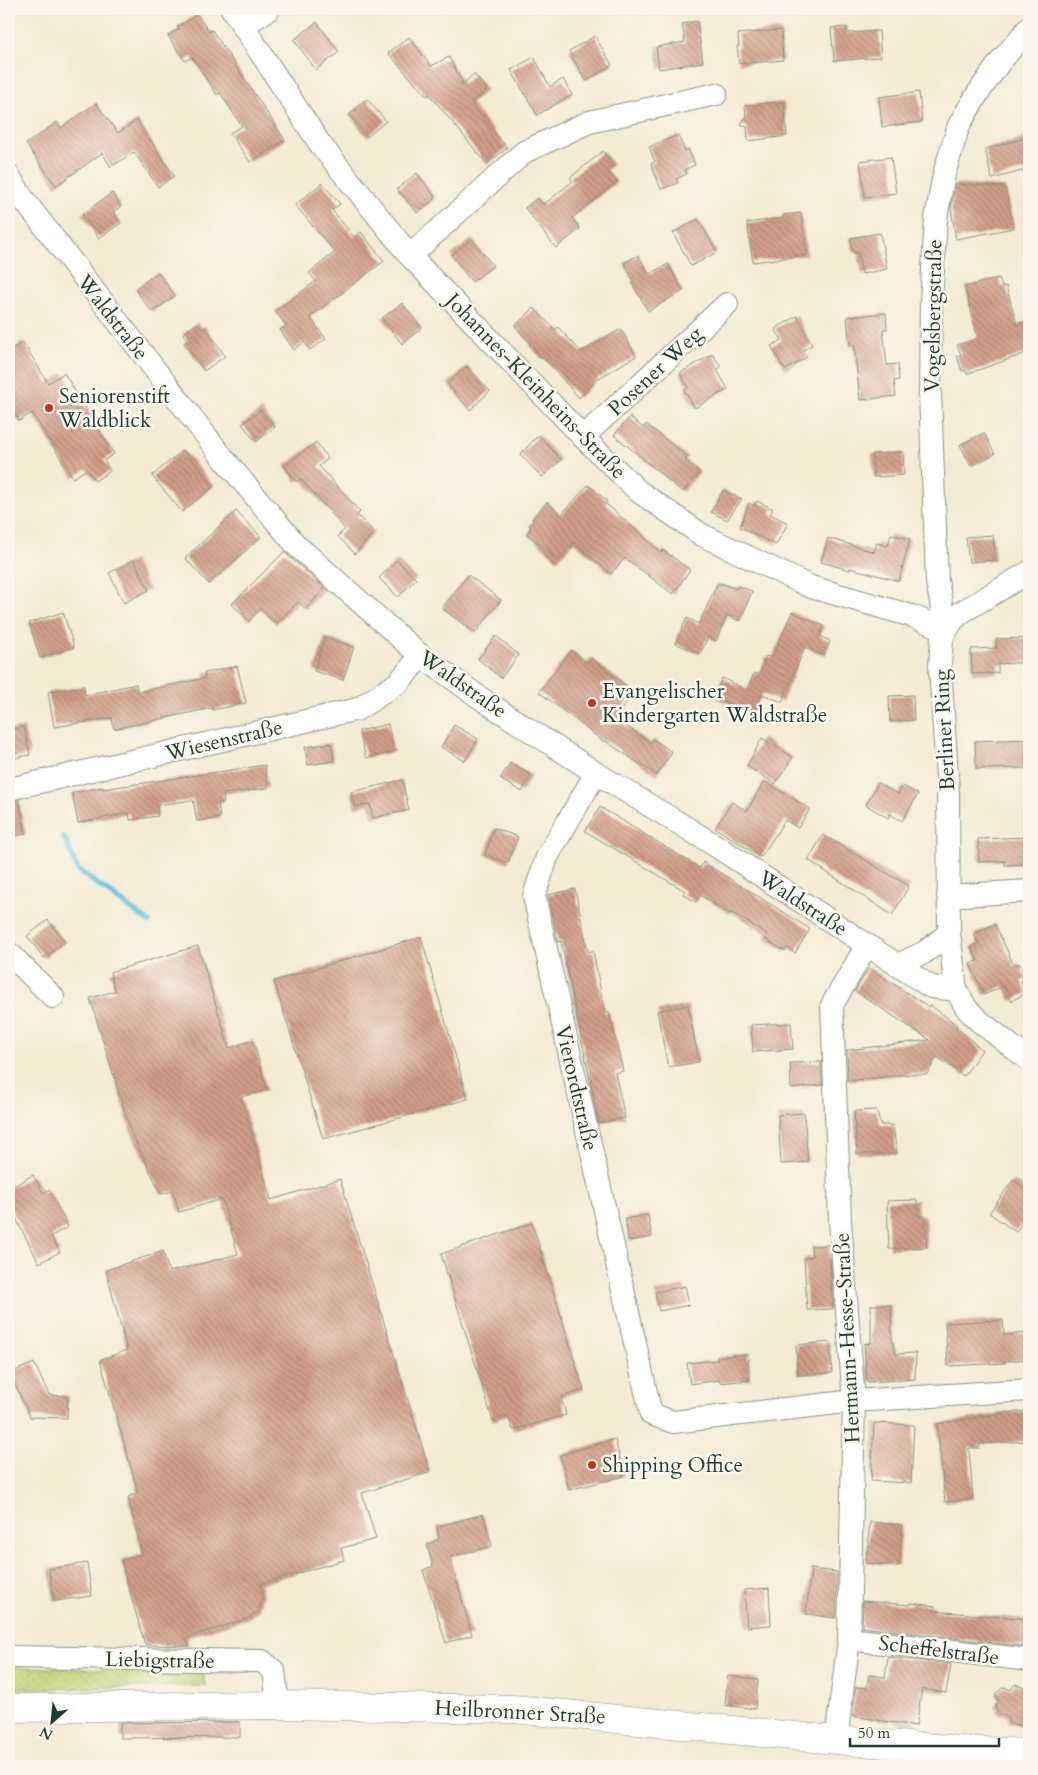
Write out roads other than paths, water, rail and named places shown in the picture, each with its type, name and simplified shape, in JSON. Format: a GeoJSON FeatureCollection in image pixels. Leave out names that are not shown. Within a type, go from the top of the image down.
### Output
{"type":"FeatureCollection","features":[{"type":"Feature","properties":{"kind":"street"},"geometry":{"type":"LineString","coordinates":[[237,18],[269,9]]}},
{"type":"Feature","properties":{"kind":"street","name":"Johannes-Kleinheins-Straße"},"geometry":{"type":"LineString","coordinates":[[237,18],[320,144],[410,256],[583,437],[638,491],[702,535],[812,587],[912,616],[946,630]]}},
{"type":"Feature","properties":{"kind":"street","name":"Vogelsbergstraße"},"geometry":{"type":"LineString","coordinates":[[946,630],[937,581],[930,393],[930,303],[936,218],[944,174],[960,125],[978,92],[1029,28]]}},
{"type":"Feature","properties":{"kind":"street"},"geometry":{"type":"LineString","coordinates":[[410,256],[524,152],[589,122],[716,94]]}},
{"type":"Feature","properties":{"kind":"street","name":"Waldstraße"},"geometry":{"type":"LineString","coordinates":[[9,176],[24,200],[133,343],[224,459],[296,545],[422,656],[486,702],[596,773],[713,844],[932,987],[956,990]]}},
{"type":"Feature","properties":{"kind":"street","name":"Posener Weg"},"geometry":{"type":"LineString","coordinates":[[583,437],[727,304]]}},
{"type":"Feature","properties":{"kind":"street"},"geometry":{"type":"LineString","coordinates":[[946,630],[962,612],[1029,572]]}},
{"type":"Feature","properties":{"kind":"street","name":"Berliner Ring"},"geometry":{"type":"LineString","coordinates":[[946,630],[942,638],[940,666],[948,791],[949,932],[956,990]]}},
{"type":"Feature","properties":{"kind":"street","name":"Wiesenstraße"},"geometry":{"type":"LineString","coordinates":[[9,789],[358,709],[398,683],[422,656]]}},
{"type":"Feature","properties":{"kind":"street","name":"Vierordtstraße"},"geometry":{"type":"LineString","coordinates":[[596,773],[546,857],[534,896],[651,1414],[674,1422],[854,1401]]}},
{"type":"Feature","properties":{"kind":"street"},"geometry":{"type":"LineString","coordinates":[[948,896],[1029,891]]}},
{"type":"Feature","properties":{"kind":"street"},"geometry":{"type":"LineString","coordinates":[[898,965],[925,952],[949,932]]}},
{"type":"Feature","properties":{"kind":"street","name":"Hermann-Hesse-Straße"},"geometry":{"type":"LineString","coordinates":[[836,1740],[849,1639],[854,1401],[840,1221],[832,1005],[867,945]]}},
{"type":"Feature","properties":{"kind":"street"},"geometry":{"type":"LineString","coordinates":[[9,953],[53,997]]}},
{"type":"Feature","properties":{"kind":"street"},"geometry":{"type":"LineString","coordinates":[[956,990],[967,1009],[978,1020],[1029,1060]]}},
{"type":"Feature","properties":{"kind":"street"},"geometry":{"type":"LineString","coordinates":[[854,1401],[1029,1390]]}},
{"type":"Feature","properties":{"kind":"street","name":"Scheffelstraße"},"geometry":{"type":"LineString","coordinates":[[849,1639],[1029,1660]]}},
{"type":"Feature","properties":{"kind":"street","name":"Liebigstraße"},"geometry":{"type":"LineString","coordinates":[[9,1657],[262,1661],[274,1671],[278,1705]]}},
{"type":"Feature","properties":{"kind":"street","name":"Heilbronner Straße"},"geometry":{"type":"LineString","coordinates":[[9,1708],[278,1705],[513,1709],[836,1740],[960,1750],[1029,1753]]}},
{"type":"Feature","properties":{"kind":"waterway"},"geometry":{"type":"LineString","coordinates":[[64,837],[78,870],[149,922]]}},
{"type":"Feature","properties":{"kind":"place","name":"Seniorenstift Waldblick"},"geometry":{"type":"Point","coordinates":[49,408]}},
{"type":"Feature","properties":{"kind":"place","name":"Evangelischer Kindergarten Waldstraße"},"geometry":{"type":"Point","coordinates":[592,703]}},
{"type":"Feature","properties":{"kind":"place","name":"Shipping Office"},"geometry":{"type":"Point","coordinates":[592,1465]}}]}
